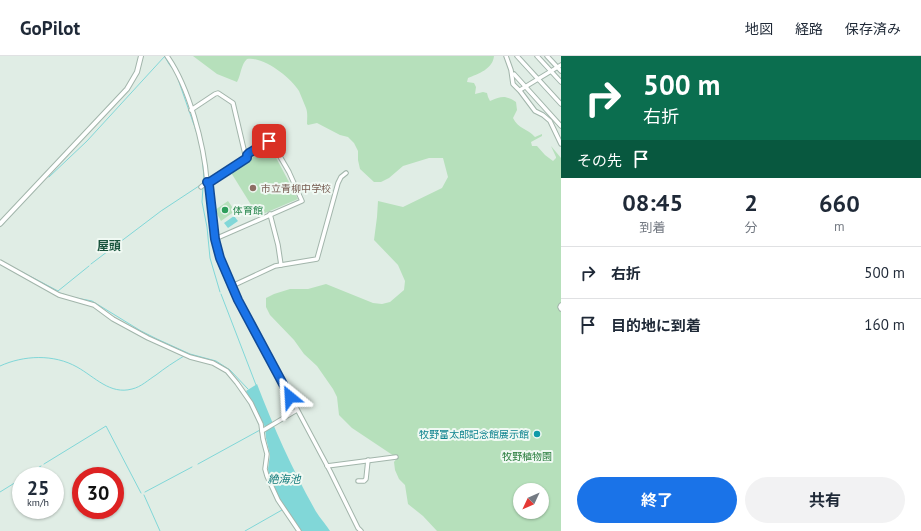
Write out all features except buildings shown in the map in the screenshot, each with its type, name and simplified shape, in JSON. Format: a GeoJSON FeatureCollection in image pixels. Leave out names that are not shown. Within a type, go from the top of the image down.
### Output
{"type":"FeatureCollection","features":[{"type":"Feature","properties":{"kind":"street"},"geometry":{"type":"LineString","coordinates":[[0,224],[124,94],[133,81],[141,56]]}},
{"type":"Feature","properties":{"kind":"street"},"geometry":{"type":"LineString","coordinates":[[167,56],[179,76],[201,141],[204,184]]}},
{"type":"Feature","properties":{"kind":"street"},"geometry":{"type":"LineString","coordinates":[[506,56],[511,70],[513,84],[520,90],[534,110],[543,114],[551,122],[561,144]]}},
{"type":"Feature","properties":{"kind":"street"},"geometry":{"type":"LineString","coordinates":[[517,56],[561,104]]}},
{"type":"Feature","properties":{"kind":"street"},"geometry":{"type":"LineString","coordinates":[[537,56],[561,82]]}},
{"type":"Feature","properties":{"kind":"street"},"geometry":{"type":"LineString","coordinates":[[547,56],[559,66],[561,71]]}},
{"type":"Feature","properties":{"kind":"street"},"geometry":{"type":"LineString","coordinates":[[520,90],[559,66]]}},
{"type":"Feature","properties":{"kind":"street"},"geometry":{"type":"LineString","coordinates":[[514,74],[561,126]]}},
{"type":"Feature","properties":{"kind":"street"},"geometry":{"type":"LineString","coordinates":[[191,110],[215,94],[218,93],[227,98],[233,103],[247,155]]}},
{"type":"Feature","properties":{"kind":"street"},"geometry":{"type":"LineString","coordinates":[[204,184],[210,182],[247,158],[247,155],[271,141],[302,198],[302,201],[215,239]]}},
{"type":"Feature","properties":{"kind":"street"},"geometry":{"type":"LineString","coordinates":[[232,286],[275,266],[318,259],[336,188],[341,177],[346,173]]}},
{"type":"Feature","properties":{"kind":"street"},"geometry":{"type":"LineString","coordinates":[[204,184],[209,185],[215,239],[220,258],[238,300],[327,466],[358,528],[361,531]]}},
{"type":"Feature","properties":{"kind":"street"},"geometry":{"type":"LineString","coordinates":[[270,214],[278,245],[281,265]]}},
{"type":"Feature","properties":{"kind":"street"},"geometry":{"type":"LineString","coordinates":[[0,262],[59,295],[94,305],[112,319],[148,338],[190,357],[213,363],[226,371],[237,383],[251,403],[261,424],[267,454],[265,469],[266,476],[278,500],[299,531]]}},
{"type":"Feature","properties":{"kind":"street"},"geometry":{"type":"LineString","coordinates":[[263,431],[297,410]]}},
{"type":"Feature","properties":{"kind":"street"},"geometry":{"type":"LineString","coordinates":[[327,466],[396,457]]}},
{"type":"Feature","properties":{"kind":"street"},"geometry":{"type":"LineString","coordinates":[[358,481],[366,480],[368,460]]}},
{"type":"Feature","properties":{"kind":"green space","name":"牧野植物園"},"geometry":{"type":"Polygon","coordinates":[[[193,56],[494,56],[493,61],[488,68],[468,78],[467,82],[474,83],[476,87],[475,94],[483,92],[487,93],[490,101],[503,97],[509,98],[516,102],[517,110],[513,118],[515,122],[535,137],[542,134],[542,136],[531,142],[532,146],[537,146],[553,161],[556,157],[551,146],[561,158],[561,531],[437,531],[423,516],[408,504],[405,485],[399,479],[395,470],[394,462],[397,458],[352,428],[339,415],[337,397],[333,389],[317,366],[304,354],[294,340],[270,315],[266,307],[266,298],[274,294],[290,289],[308,289],[326,284],[373,303],[382,304],[390,302],[404,290],[405,281],[398,265],[374,240],[378,201],[403,207],[442,188],[448,177],[443,158],[429,158],[403,166],[389,178],[381,182],[374,182],[360,169],[358,151],[354,143],[348,137],[340,135],[317,123],[307,124],[307,110],[299,91],[284,74],[269,64],[254,59],[247,59],[243,64],[237,82],[217,74],[193,56]]]}},
{"type":"Feature","properties":{"kind":"green space"},"geometry":{"type":"Polygon","coordinates":[[[267,149],[272,150],[298,199],[258,216],[230,171],[267,149]]]}},
{"type":"Feature","properties":{"kind":"green space","name":"体育館"},"geometry":{"type":"Polygon","coordinates":[[[228,201],[235,211],[221,221],[215,210],[228,201]]]}},
{"type":"Feature","properties":{"kind":"water"},"geometry":{"type":"Polygon","coordinates":[[[234,216],[238,221],[228,228],[224,223],[234,216]]]}},
{"type":"Feature","properties":{"kind":"water","name":"絶海池"},"geometry":{"type":"Polygon","coordinates":[[[257,384],[276,431],[298,478],[316,511],[330,531],[300,531],[284,507],[270,480],[268,469],[270,455],[265,427],[246,391],[257,384]]]}},
{"type":"Feature","properties":{"kind":"waterway"},"geometry":{"type":"LineString","coordinates":[[49,177],[87,141],[165,56]]}},
{"type":"Feature","properties":{"kind":"waterway"},"geometry":{"type":"LineString","coordinates":[[165,57],[173,69]]}},
{"type":"Feature","properties":{"kind":"waterway"},"geometry":{"type":"LineString","coordinates":[[178,79],[194,125]]}},
{"type":"Feature","properties":{"kind":"waterway"},"geometry":{"type":"LineString","coordinates":[[195,128],[198,136]]}},
{"type":"Feature","properties":{"kind":"waterway"},"geometry":{"type":"LineString","coordinates":[[202,155],[203,183]]}},
{"type":"Feature","properties":{"kind":"waterway"},"geometry":{"type":"LineString","coordinates":[[91,264],[161,211],[202,184]]}},
{"type":"Feature","properties":{"kind":"waterway"},"geometry":{"type":"LineString","coordinates":[[203,187],[202,202],[207,227],[210,258],[220,292]]}},
{"type":"Feature","properties":{"kind":"waterway"},"geometry":{"type":"LineString","coordinates":[[22,272],[58,291],[89,266]]}},
{"type":"Feature","properties":{"kind":"waterway"},"geometry":{"type":"LineString","coordinates":[[60,293],[66,295]]}},
{"type":"Feature","properties":{"kind":"waterway"},"geometry":{"type":"LineString","coordinates":[[221,294],[256,385]]}},
{"type":"Feature","properties":{"kind":"waterway"},"geometry":{"type":"LineString","coordinates":[[71,297],[92,301],[157,339],[190,354],[216,361],[230,370],[248,389]]}},
{"type":"Feature","properties":{"kind":"waterway"},"geometry":{"type":"LineString","coordinates":[[0,366],[9,362],[29,358],[49,358],[68,363],[77,367],[103,384],[117,390],[124,390],[132,389],[141,385],[184,356]]}},
{"type":"Feature","properties":{"kind":"waterway"},"geometry":{"type":"LineString","coordinates":[[44,464],[106,426],[141,493]]}},
{"type":"Feature","properties":{"kind":"waterway"},"geometry":{"type":"LineString","coordinates":[[198,464],[260,430]]}},
{"type":"Feature","properties":{"kind":"waterway"},"geometry":{"type":"LineString","coordinates":[[145,492],[192,467]]}},
{"type":"Feature","properties":{"kind":"waterway"},"geometry":{"type":"LineString","coordinates":[[0,492],[12,485]]}},
{"type":"Feature","properties":{"kind":"waterway"},"geometry":{"type":"LineString","coordinates":[[144,495],[160,531]]}},
{"type":"Feature","properties":{"kind":"waterway"},"geometry":{"type":"LineString","coordinates":[[245,531],[282,510]]}},
{"type":"Feature","properties":{"kind":"place","name":"市立青柳中学校"},"geometry":{"type":"Point","coordinates":[253,188]}},
{"type":"Feature","properties":{"kind":"place","name":"体育館"},"geometry":{"type":"Point","coordinates":[225,210]}},
{"type":"Feature","properties":{"kind":"place","name":"牧野富太郎記念館展示館"},"geometry":{"type":"Point","coordinates":[537,434]}},
{"type":"Feature","properties":{"kind":"district","name":"屋頭"},"geometry":{"type":"Point","coordinates":[109,245]}},
{"type":"Feature","properties":{"kind":"route"},"geometry":{"type":"LineString","coordinates":[[269,141],[249,153],[247,158],[210,182],[207,182],[209,185],[215,239],[220,258],[238,300],[290,397]]}}]}
